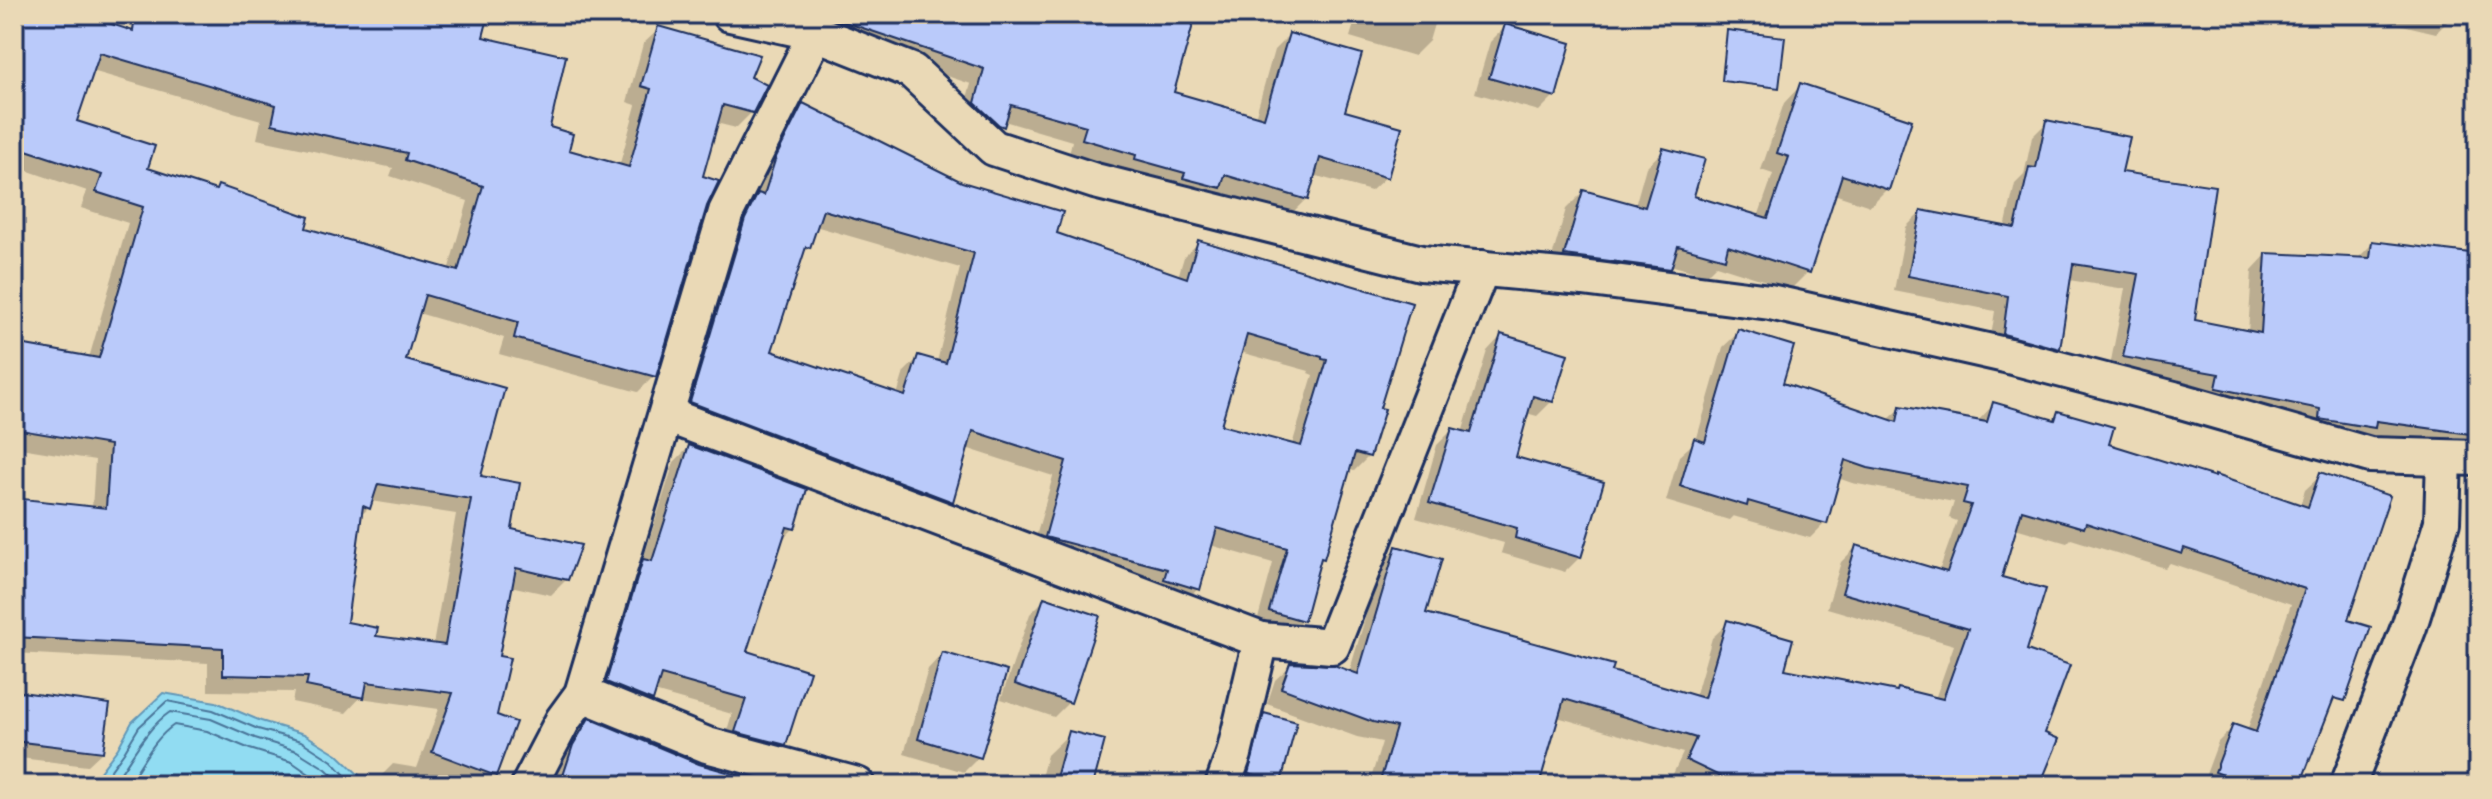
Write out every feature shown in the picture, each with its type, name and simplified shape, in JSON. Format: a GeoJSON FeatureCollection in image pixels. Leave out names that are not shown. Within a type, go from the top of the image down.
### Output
{"type":"FeatureCollection","features":[{"type":"Feature","properties":{"kind":"street"},"geometry":{"type":"LineString","coordinates":[[730,14],[816,33],[912,71],[994,148],[1095,181],[1421,263],[1583,278],[1770,302],[2036,363],[2370,455],[2478,458]]}},
{"type":"Feature","properties":{"kind":"street"},"geometry":{"type":"LineString","coordinates":[[529,785],[563,720],[582,694],[726,212],[816,33]]}},
{"type":"Feature","properties":{"kind":"street"},"geometry":{"type":"LineString","coordinates":[[667,415],[1261,640],[1332,646],[1482,268]]}},
{"type":"Feature","properties":{"kind":"street"},"geometry":{"type":"LineString","coordinates":[[2348,785],[2409,627],[2442,522],[2444,458]]}},
{"type":"Feature","properties":{"kind":"street"},"geometry":{"type":"LineString","coordinates":[[1223,785],[1234,754],[1261,640]]}},
{"type":"Feature","properties":{"kind":"street"},"geometry":{"type":"LineString","coordinates":[[582,694],[707,745],[816,780],[857,785]]}},
{"type":"Feature","properties":{"kind":"water"},"geometry":{"type":"Polygon","coordinates":[[[163,693],[216,702],[261,721],[304,734],[337,754],[362,778],[362,785],[90,785],[118,748],[132,722],[163,693]]]}},
{"type":"Feature","properties":{"kind":"building"},"geometry":{"type":"Polygon","coordinates":[[[14,14],[80,14],[133,31],[135,14],[489,14],[483,37],[566,56],[550,127],[573,134],[569,150],[629,167],[651,89],[641,86],[658,26],[760,55],[751,77],[767,85],[753,113],[723,105],[703,176],[719,181],[707,206],[656,377],[514,338],[518,322],[425,295],[406,360],[505,388],[481,476],[520,483],[512,529],[581,545],[568,580],[516,568],[499,656],[510,658],[497,715],[516,722],[496,776],[432,752],[453,693],[367,682],[364,698],[306,686],[308,677],[223,675],[223,648],[14,637],[14,498],[106,508],[110,445],[14,429],[14,343],[99,358],[143,207],[96,192],[102,175],[14,146],[14,14]],[[100,53],[77,121],[155,146],[148,168],[216,190],[218,185],[309,217],[306,228],[458,271],[483,186],[405,160],[407,153],[272,124],[276,105],[100,53]],[[378,484],[370,509],[363,506],[347,622],[378,628],[376,636],[445,645],[471,499],[378,484]]]}},
{"type":"Feature","properties":{"kind":"building"},"geometry":{"type":"Polygon","coordinates":[[[840,14],[1196,14],[1174,92],[1264,118],[1289,33],[1362,54],[1345,111],[1402,127],[1388,178],[1320,158],[1308,200],[1225,175],[1221,188],[1183,178],[1185,173],[1082,139],[1086,126],[1011,105],[1004,127],[999,125],[975,103],[984,69],[839,20],[840,14]]]}},
{"type":"Feature","properties":{"kind":"building"},"geometry":{"type":"Polygon","coordinates":[[[1505,24],[1571,43],[1556,97],[1489,78],[1505,24]]]}},
{"type":"Feature","properties":{"kind":"building"},"geometry":{"type":"Polygon","coordinates":[[[1727,30],[1785,37],[1779,88],[1722,81],[1727,30]]]}},
{"type":"Feature","properties":{"kind":"building"},"geometry":{"type":"Polygon","coordinates":[[[1800,83],[1912,120],[1889,190],[1842,175],[1810,273],[1728,246],[1725,259],[1678,246],[1671,269],[1564,255],[1583,190],[1645,207],[1663,148],[1705,159],[1694,196],[1768,218],[1789,157],[1777,153],[1800,83]]]}},
{"type":"Feature","properties":{"kind":"building"},"geometry":{"type":"Polygon","coordinates":[[[803,103],[962,182],[1063,212],[1057,233],[1187,278],[1198,240],[1412,303],[1380,408],[1385,409],[1370,457],[1355,453],[1304,621],[1269,611],[1287,548],[1217,528],[1200,590],[1164,579],[1167,569],[1045,537],[1066,461],[973,431],[953,502],[690,402],[745,219],[758,193],[764,195],[776,157],[803,103]],[[823,210],[810,248],[806,247],[772,351],[905,396],[918,355],[946,363],[974,253],[823,210]],[[1247,335],[1221,425],[1301,446],[1327,360],[1247,335]]]}},
{"type":"Feature","properties":{"kind":"building"},"geometry":{"type":"Polygon","coordinates":[[[2046,120],[2130,137],[2122,172],[2215,186],[2195,320],[2261,333],[2266,253],[2370,258],[2372,241],[2478,254],[2478,435],[2376,421],[2375,428],[2319,419],[2320,409],[2216,388],[2219,374],[2123,357],[2139,274],[2073,264],[2060,349],[2003,334],[2008,296],[1908,276],[1921,210],[2015,228],[2029,167],[2036,168],[2046,120]]]}},
{"type":"Feature","properties":{"kind":"building"},"geometry":{"type":"Polygon","coordinates":[[[1738,329],[1794,346],[1783,383],[1897,422],[1900,406],[1987,422],[1993,402],[2055,420],[2058,411],[2114,427],[2109,444],[2215,475],[2308,507],[2320,472],[2390,496],[2348,620],[2371,627],[2345,701],[2334,698],[2300,785],[2250,785],[2215,772],[2233,724],[2256,732],[2305,589],[2184,548],[2182,554],[2086,523],[2084,528],[2022,510],[2002,577],[2046,589],[2027,650],[2070,665],[2045,733],[2059,739],[2040,785],[1770,785],[1744,781],[1738,785],[1686,760],[1696,738],[1564,699],[1539,785],[1379,785],[1396,727],[1373,722],[1281,688],[1290,663],[1334,665],[1358,674],[1396,546],[1442,559],[1426,613],[1614,665],[1612,671],[1704,698],[1727,620],[1793,639],[1785,669],[1897,691],[1898,688],[1943,699],[1968,629],[1842,593],[1856,545],[1947,572],[1971,505],[1963,503],[1968,487],[1868,468],[1845,460],[1827,524],[1748,501],[1747,506],[1680,486],[1694,438],[1705,442],[1738,329]]]}},
{"type":"Feature","properties":{"kind":"building"},"geometry":{"type":"Polygon","coordinates":[[[1501,334],[1568,354],[1553,402],[1533,396],[1516,457],[1604,482],[1581,558],[1515,538],[1517,528],[1429,503],[1452,428],[1471,433],[1501,334]]]}},
{"type":"Feature","properties":{"kind":"building"},"geometry":{"type":"Polygon","coordinates":[[[689,445],[807,489],[795,529],[787,527],[747,651],[810,671],[786,745],[735,732],[746,699],[661,675],[653,701],[606,682],[643,559],[652,561],[689,445]]]}},
{"type":"Feature","properties":{"kind":"building"},"geometry":{"type":"Polygon","coordinates":[[[1044,597],[1100,616],[1071,703],[1015,684],[1044,597]]]}},
{"type":"Feature","properties":{"kind":"building"},"geometry":{"type":"Polygon","coordinates":[[[942,652],[1007,671],[981,758],[918,739],[942,652]]]}},
{"type":"Feature","properties":{"kind":"building"},"geometry":{"type":"Polygon","coordinates":[[[14,691],[110,704],[103,752],[14,741],[14,691]]]}},
{"type":"Feature","properties":{"kind":"building"},"geometry":{"type":"Polygon","coordinates":[[[1264,713],[1297,722],[1281,782],[1248,774],[1264,713]]]}},
{"type":"Feature","properties":{"kind":"building"},"geometry":{"type":"Polygon","coordinates":[[[589,718],[699,764],[773,785],[560,785],[573,745],[589,718]]]}},
{"type":"Feature","properties":{"kind":"building"},"geometry":{"type":"Polygon","coordinates":[[[1069,731],[1105,740],[1093,785],[1054,785],[1069,731]]]}}]}
